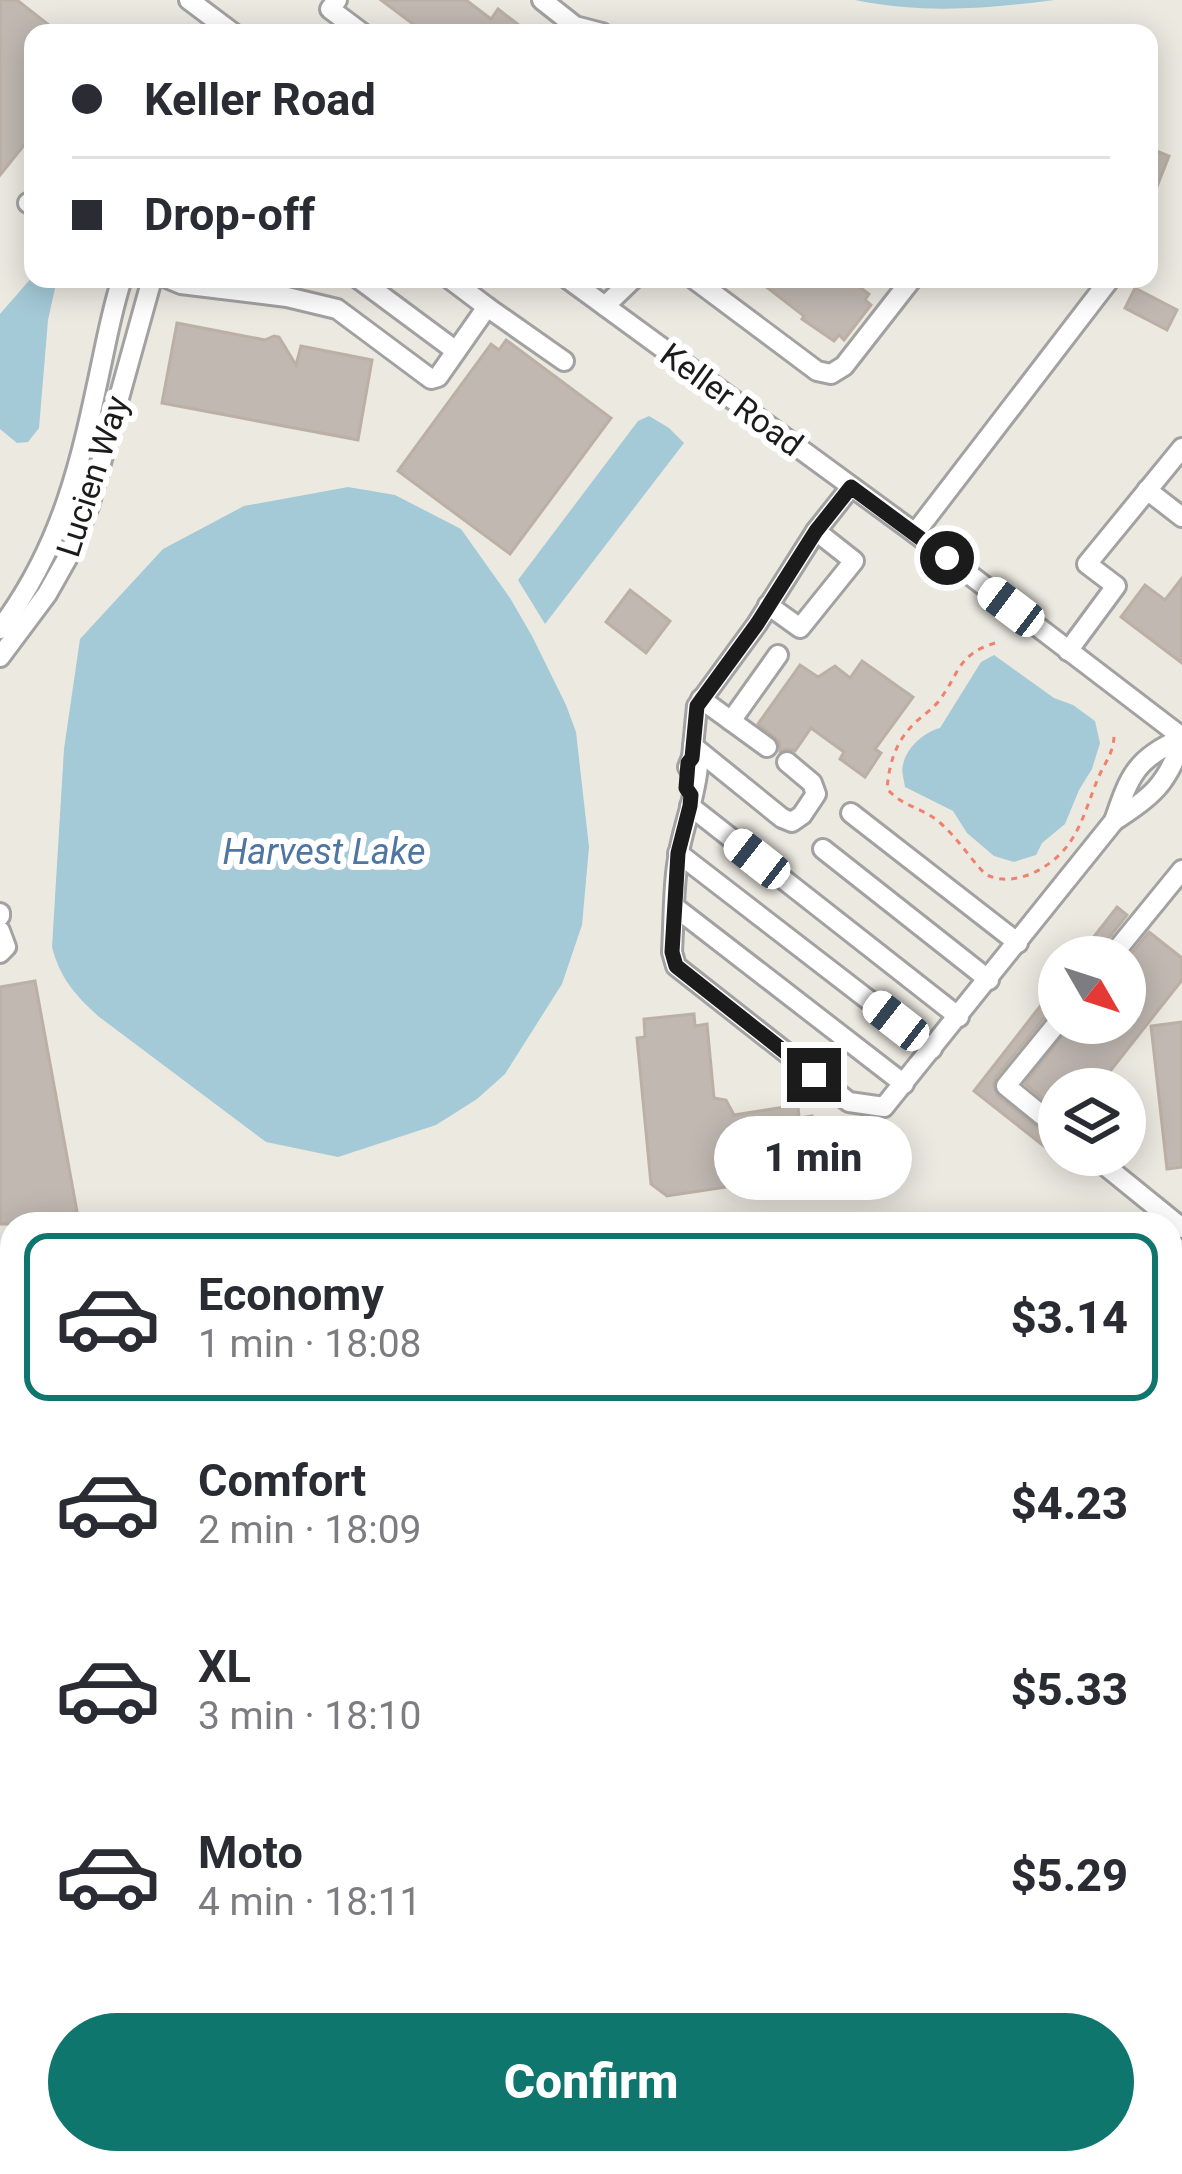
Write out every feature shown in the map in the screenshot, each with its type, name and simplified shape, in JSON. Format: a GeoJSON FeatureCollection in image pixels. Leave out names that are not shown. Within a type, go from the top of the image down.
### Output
{"type":"FeatureCollection","features":[{"type":"Feature","properties":{"kind":"street"},"geometry":{"type":"LineString","coordinates":[[188,0],[221,24]]}},
{"type":"Feature","properties":{"kind":"street"},"geometry":{"type":"LineString","coordinates":[[337,0],[330,9],[350,24]]}},
{"type":"Feature","properties":{"kind":"street"},"geometry":{"type":"LineString","coordinates":[[542,0],[572,24]]}},
{"type":"Feature","properties":{"kind":"street","name":"Lucien Way"},"geometry":{"type":"LineString","coordinates":[[0,629],[46,556],[63,516],[120,288]]}},
{"type":"Feature","properties":{"kind":"street","name":"Lucien Way"},"geometry":{"type":"LineString","coordinates":[[0,657],[47,594],[89,506],[150,288]]}},
{"type":"Feature","properties":{"kind":"street"},"geometry":{"type":"LineString","coordinates":[[239,288],[337,310],[431,379],[438,377],[487,307]]}},
{"type":"Feature","properties":{"kind":"street"},"geometry":{"type":"LineString","coordinates":[[371,288],[456,351]]}},
{"type":"Feature","properties":{"kind":"street"},"geometry":{"type":"LineString","coordinates":[[462,288],[564,361]]}},
{"type":"Feature","properties":{"kind":"street","name":"Keller Road"},"geometry":{"type":"LineString","coordinates":[[580,288],[915,533],[1182,739]]}},
{"type":"Feature","properties":{"kind":"street"},"geometry":{"type":"LineString","coordinates":[[604,306],[613,288]]}},
{"type":"Feature","properties":{"kind":"street"},"geometry":{"type":"LineString","coordinates":[[604,306],[623,288]]}},
{"type":"Feature","properties":{"kind":"street"},"geometry":{"type":"LineString","coordinates":[[706,288],[817,371],[831,374],[844,366],[902,288]]}},
{"type":"Feature","properties":{"kind":"street"},"geometry":{"type":"LineString","coordinates":[[915,533],[1103,288]]}},
{"type":"Feature","properties":{"kind":"street"},"geometry":{"type":"LineString","coordinates":[[1068,651],[1115,586],[1087,564],[1182,448]]}},
{"type":"Feature","properties":{"kind":"street"},"geometry":{"type":"LineString","coordinates":[[851,487],[701,699],[694,716],[686,788],[691,801],[958,1017]]}},
{"type":"Feature","properties":{"kind":"street"},"geometry":{"type":"LineString","coordinates":[[1148,490],[1182,518]]}},
{"type":"Feature","properties":{"kind":"street"},"geometry":{"type":"LineString","coordinates":[[768,605],[800,628],[854,562],[816,531]]}},
{"type":"Feature","properties":{"kind":"street"},"geometry":{"type":"LineString","coordinates":[[731,721],[778,655]]}},
{"type":"Feature","properties":{"kind":"street"},"geometry":{"type":"LineString","coordinates":[[701,699],[767,747]]}},
{"type":"Feature","properties":{"kind":"street"},"geometry":{"type":"LineString","coordinates":[[691,801],[678,853],[672,952],[676,966],[849,1102],[884,1107],[1114,821],[1148,800],[1172,769],[1182,739]]}},
{"type":"Feature","properties":{"kind":"street"},"geometry":{"type":"LineString","coordinates":[[693,752],[792,821],[816,794],[812,783],[787,762]]}},
{"type":"Feature","properties":{"kind":"street"},"geometry":{"type":"LineString","coordinates":[[851,813],[1018,943]]}},
{"type":"Feature","properties":{"kind":"street"},"geometry":{"type":"LineString","coordinates":[[823,849],[988,980]]}},
{"type":"Feature","properties":{"kind":"street"},"geometry":{"type":"LineString","coordinates":[[678,853],[932,1049]]}},
{"type":"Feature","properties":{"kind":"street"},"geometry":{"type":"LineString","coordinates":[[1128,936],[1182,869]]}},
{"type":"Feature","properties":{"kind":"street"},"geometry":{"type":"LineString","coordinates":[[675,907],[904,1084]]}},
{"type":"Feature","properties":{"kind":"street"},"geometry":{"type":"LineString","coordinates":[[0,931],[6,947],[0,952]]}},
{"type":"Feature","properties":{"kind":"street"},"geometry":{"type":"LineString","coordinates":[[1038,1112],[1006,1086],[1040,1044]]}},
{"type":"Feature","properties":{"kind":"street"},"geometry":{"type":"LineString","coordinates":[[1118,1176],[1162,1212]]}},
{"type":"Feature","properties":{"kind":"path"},"geometry":{"type":"LineString","coordinates":[[994,643],[974,650],[940,699],[911,726],[889,765],[887,789],[900,803],[932,816],[951,832],[985,874],[1010,880],[1025,876],[1067,847],[1111,757],[1114,732]]}},
{"type":"Feature","properties":{"kind":"water"},"geometry":{"type":"Polygon","coordinates":[[[855,0],[1054,0],[954,9],[855,0]]]}},
{"type":"Feature","properties":{"kind":"water"},"geometry":{"type":"Polygon","coordinates":[[[24,286],[55,288],[39,428],[28,442],[17,443],[0,429],[0,314],[24,286]]]}},
{"type":"Feature","properties":{"kind":"water"},"geometry":{"type":"Polygon","coordinates":[[[649,416],[684,443],[545,624],[518,580],[638,421],[649,416]]]}},
{"type":"Feature","properties":{"kind":"water","name":"Harvest Lake"},"geometry":{"type":"Polygon","coordinates":[[[348,487],[395,495],[461,529],[510,598],[576,732],[589,847],[582,925],[562,984],[505,1074],[436,1125],[338,1157],[266,1142],[98,1016],[69,985],[52,947],[64,749],[80,639],[163,549],[244,506],[348,487]]]}},
{"type":"Feature","properties":{"kind":"water"},"geometry":{"type":"Polygon","coordinates":[[[994,655],[1095,721],[1100,743],[1065,824],[1042,843],[1036,855],[1014,862],[994,856],[967,833],[953,811],[905,787],[902,773],[912,747],[940,728],[981,662],[994,655]]]}},
{"type":"Feature","properties":{"kind":"building"},"geometry":{"type":"Polygon","coordinates":[[[0,0],[17,0],[48,24],[24,24],[24,145],[0,175],[0,0]]]}},
{"type":"Feature","properties":{"kind":"building"},"geometry":{"type":"Polygon","coordinates":[[[381,0],[466,0],[491,19],[498,9],[517,24],[413,24],[381,0]]]}},
{"type":"Feature","properties":{"kind":"building"},"geometry":{"type":"Polygon","coordinates":[[[1158,152],[1169,156],[1158,184],[1158,152]]]}},
{"type":"Feature","properties":{"kind":"building"},"geometry":{"type":"Polygon","coordinates":[[[768,288],[861,288],[869,294],[865,300],[871,305],[844,340],[839,335],[834,341],[768,288]]]}},
{"type":"Feature","properties":{"kind":"building"},"geometry":{"type":"Polygon","coordinates":[[[1135,288],[1177,310],[1167,330],[1125,308],[1135,288]]]}},
{"type":"Feature","properties":{"kind":"building"},"geometry":{"type":"Polygon","coordinates":[[[177,323],[265,340],[279,337],[296,365],[301,346],[372,360],[358,440],[162,403],[177,323]]]}},
{"type":"Feature","properties":{"kind":"building"},"geometry":{"type":"Polygon","coordinates":[[[506,340],[611,418],[510,554],[398,471],[491,344],[499,350],[506,340]]]}},
{"type":"Feature","properties":{"kind":"building"},"geometry":{"type":"Polygon","coordinates":[[[1182,578],[1182,663],[1121,617],[1145,585],[1165,600],[1182,578]]]}},
{"type":"Feature","properties":{"kind":"building"},"geometry":{"type":"Polygon","coordinates":[[[630,590],[670,621],[646,653],[606,622],[630,590]]]}},
{"type":"Feature","properties":{"kind":"building"},"geometry":{"type":"Polygon","coordinates":[[[862,661],[913,697],[875,749],[881,753],[865,777],[840,759],[844,752],[811,728],[795,751],[780,751],[779,741],[758,724],[800,665],[818,677],[835,666],[850,678],[862,661]]]}},
{"type":"Feature","properties":{"kind":"building"},"geometry":{"type":"Polygon","coordinates":[[[1117,907],[1127,915],[1110,936],[1094,936],[1117,907]]]}},
{"type":"Feature","properties":{"kind":"building"},"geometry":{"type":"Polygon","coordinates":[[[1149,932],[1182,958],[1182,980],[1146,1026],[1146,936],[1149,932]]]}},
{"type":"Feature","properties":{"kind":"building"},"geometry":{"type":"Polygon","coordinates":[[[35,981],[77,1212],[0,1212],[0,987],[35,981]]]}},
{"type":"Feature","properties":{"kind":"building"},"geometry":{"type":"Polygon","coordinates":[[[1038,1009],[1038,1025],[993,1085],[998,1096],[1038,1128],[1038,1141],[974,1091],[1038,1009]]]}},
{"type":"Feature","properties":{"kind":"building"},"geometry":{"type":"Polygon","coordinates":[[[694,1014],[695,1026],[707,1024],[714,1098],[726,1100],[734,1115],[798,1105],[799,1118],[812,1116],[819,1160],[804,1162],[806,1175],[667,1196],[651,1184],[637,1038],[645,1037],[644,1019],[694,1014]]]}},
{"type":"Feature","properties":{"kind":"building"},"geometry":{"type":"Polygon","coordinates":[[[1182,1022],[1182,1167],[1167,1169],[1151,1026],[1182,1022]]]}},
{"type":"Feature","properties":{"kind":"building"},"geometry":{"type":"Polygon","coordinates":[[[1056,1044],[1132,1044],[1113,1068],[1038,1068],[1038,1095],[1025,1084],[1056,1044]]]}},
{"type":"Feature","properties":{"kind":"route"},"geometry":{"type":"LineString","coordinates":[[814,1075],[676,966],[672,952],[678,853],[690,806],[686,788],[694,716],[816,531],[851,487],[947,558]]}}]}
